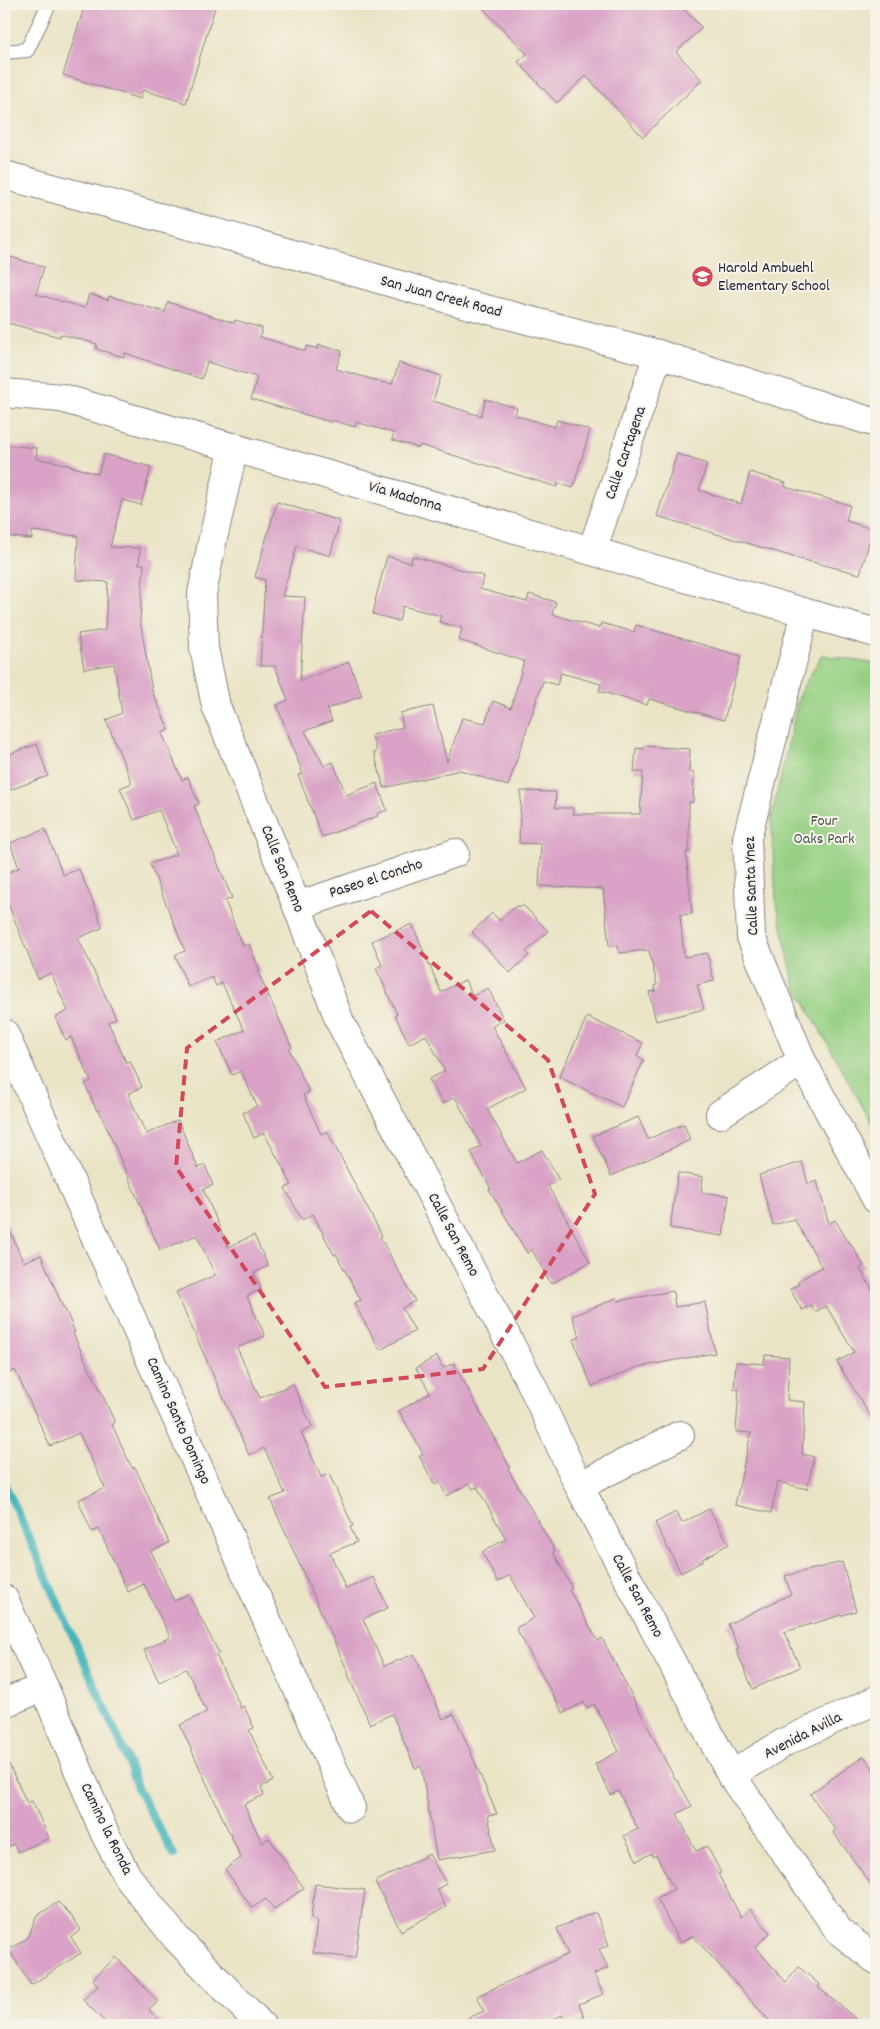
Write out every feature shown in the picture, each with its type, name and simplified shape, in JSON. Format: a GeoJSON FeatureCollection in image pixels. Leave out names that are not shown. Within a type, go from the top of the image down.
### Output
{"type":"FeatureCollection","features":[{"type":"Feature","properties":{"kind":"street","name":"San Juan Creek Road"},"geometry":{"type":"LineString","coordinates":[[4,175],[455,302],[658,354],[876,423]]}},
{"type":"Feature","properties":{"kind":"street","name":"Calle Cartagena"},"geometry":{"type":"LineString","coordinates":[[592,551],[658,354]]}},
{"type":"Feature","properties":{"kind":"street","name":"Via Madonna"},"geometry":{"type":"LineString","coordinates":[[4,393],[61,398],[876,633]]}},
{"type":"Feature","properties":{"kind":"street","name":"Calle San Remo"},"geometry":{"type":"LineString","coordinates":[[234,448],[202,594],[204,648],[216,706],[298,906],[340,1022],[532,1385],[579,1486],[731,1775],[839,1931],[876,1960]]}},
{"type":"Feature","properties":{"kind":"street","name":"Calle Santa Ynez"},"geometry":{"type":"LineString","coordinates":[[805,612],[747,838],[751,937],[802,1061],[876,1199]]}},
{"type":"Feature","properties":{"kind":"street","name":"Paseo el Concho"},"geometry":{"type":"LineString","coordinates":[[298,906],[455,853]]}},
{"type":"Feature","properties":{"kind":"street","name":"Camino Santo Domingo"},"geometry":{"type":"LineString","coordinates":[[4,1034],[351,1808]]}},
{"type":"Feature","properties":{"kind":"street"},"geometry":{"type":"LineString","coordinates":[[720,1114],[802,1061]]}},
{"type":"Feature","properties":{"kind":"street"},"geometry":{"type":"LineString","coordinates":[[579,1486],[680,1435]]}},
{"type":"Feature","properties":{"kind":"street","name":"Camino la Ronda"},"geometry":{"type":"LineString","coordinates":[[4,1599],[44,1687],[104,1832],[127,1876],[177,1939],[261,2025]]}},
{"type":"Feature","properties":{"kind":"street"},"geometry":{"type":"LineString","coordinates":[[4,1703],[44,1687]]}},
{"type":"Feature","properties":{"kind":"street","name":"Avenida Avilla"},"geometry":{"type":"LineString","coordinates":[[731,1775],[785,1742],[876,1700]]}},
{"type":"Feature","properties":{"kind":"lane"},"geometry":{"type":"LineString","coordinates":[[4,52],[27,50],[49,4]]}},
{"type":"Feature","properties":{"kind":"highlighted area"},"geometry":{"type":"Polygon","coordinates":[[[371,911],[548,1060],[595,1194],[483,1369],[325,1387],[176,1167],[187,1048],[371,911]]]}},
{"type":"Feature","properties":{"kind":"green space","name":"Four Oaks Park"},"geometry":{"type":"Polygon","coordinates":[[[822,655],[876,664],[876,1131],[794,983],[776,900],[771,819],[800,692],[822,655]]]}},
{"type":"Feature","properties":{"kind":"building"},"geometry":{"type":"Polygon","coordinates":[[[85,4],[216,4],[186,103],[143,90],[140,99],[63,75],[85,4]]]}},
{"type":"Feature","properties":{"kind":"building"},"geometry":{"type":"Polygon","coordinates":[[[479,4],[679,4],[702,28],[676,52],[702,80],[643,137],[586,76],[557,103],[518,62],[527,54],[479,4]]]}},
{"type":"Feature","properties":{"kind":"building"},"geometry":{"type":"Polygon","coordinates":[[[11,257],[44,267],[36,294],[85,308],[89,294],[108,300],[109,296],[165,312],[168,302],[234,323],[235,320],[262,328],[260,337],[305,351],[307,346],[318,349],[319,345],[342,351],[336,369],[385,383],[392,384],[399,363],[441,376],[433,401],[481,416],[486,399],[517,408],[515,415],[555,427],[557,420],[590,430],[573,488],[558,483],[557,487],[420,445],[419,448],[392,440],[394,433],[356,422],[355,427],[332,420],[331,422],[251,399],[257,377],[207,362],[202,379],[125,353],[124,357],[96,349],[97,344],[60,334],[60,337],[4,322],[4,282],[11,257]]]}},
{"type":"Feature","properties":{"kind":"building"},"geometry":{"type":"Polygon","coordinates":[[[6,445],[37,448],[36,459],[53,461],[98,474],[104,454],[151,467],[141,505],[122,500],[110,547],[140,548],[139,564],[144,564],[140,620],[152,691],[169,730],[162,733],[182,780],[188,777],[199,804],[194,806],[232,898],[225,901],[243,946],[249,944],[260,971],[258,972],[292,1048],[289,1049],[309,1092],[303,1095],[321,1134],[327,1131],[382,1236],[380,1237],[415,1301],[402,1308],[415,1331],[380,1350],[354,1303],[361,1300],[336,1254],[334,1255],[313,1214],[302,1220],[285,1188],[292,1185],[264,1133],[254,1138],[243,1113],[257,1106],[241,1071],[232,1075],[217,1042],[244,1030],[222,983],[216,986],[212,977],[188,987],[175,955],[185,951],[150,864],[177,854],[159,810],[134,820],[120,788],[132,783],[106,720],[122,713],[114,664],[84,669],[78,634],[105,630],[108,582],[76,580],[78,536],[32,531],[32,539],[4,536],[6,445]]]}},
{"type":"Feature","properties":{"kind":"building"},"geometry":{"type":"Polygon","coordinates":[[[677,454],[707,464],[699,490],[741,504],[750,472],[786,483],[785,487],[850,505],[846,521],[873,529],[860,574],[800,559],[657,516],[677,454]]]}},
{"type":"Feature","properties":{"kind":"building"},"geometry":{"type":"Polygon","coordinates":[[[277,502],[340,521],[330,556],[297,546],[282,596],[305,597],[300,681],[349,662],[362,696],[327,709],[332,721],[305,731],[324,766],[333,762],[346,795],[377,783],[387,810],[377,814],[378,816],[322,837],[298,775],[303,774],[277,705],[288,700],[275,666],[260,666],[265,580],[255,577],[277,502]]]}},
{"type":"Feature","properties":{"kind":"building"},"geometry":{"type":"Polygon","coordinates":[[[387,556],[411,563],[412,556],[484,576],[480,589],[527,602],[529,594],[556,602],[552,614],[599,628],[601,623],[634,632],[636,625],[741,656],[724,720],[649,699],[647,705],[599,691],[601,684],[561,673],[557,685],[543,681],[508,786],[460,770],[384,788],[374,753],[377,752],[372,735],[403,727],[400,713],[433,706],[447,762],[462,718],[485,723],[493,701],[511,708],[524,661],[459,640],[462,628],[439,622],[441,616],[403,606],[399,621],[373,614],[387,556]]]}},
{"type":"Feature","properties":{"kind":"building"},"geometry":{"type":"Polygon","coordinates":[[[37,744],[48,776],[4,792],[4,756],[37,744]]]}},
{"type":"Feature","properties":{"kind":"building"},"geometry":{"type":"Polygon","coordinates":[[[644,746],[690,749],[689,772],[694,773],[693,802],[689,802],[689,852],[686,852],[692,914],[680,915],[684,957],[707,953],[714,981],[697,985],[704,1009],[656,1021],[649,992],[656,991],[655,986],[657,985],[649,950],[619,953],[618,945],[609,946],[603,889],[539,886],[541,844],[519,843],[521,791],[556,792],[555,808],[573,808],[573,814],[640,814],[643,772],[634,772],[636,748],[644,749],[644,746]]]}},
{"type":"Feature","properties":{"kind":"building"},"geometry":{"type":"Polygon","coordinates":[[[45,829],[63,875],[79,869],[100,919],[102,928],[78,938],[116,1018],[108,1022],[126,1062],[130,1061],[142,1087],[128,1094],[146,1134],[178,1120],[198,1168],[205,1165],[213,1185],[203,1189],[228,1247],[254,1235],[268,1266],[254,1273],[261,1289],[247,1296],[265,1336],[237,1348],[260,1398],[293,1384],[312,1427],[301,1432],[321,1477],[329,1474],[353,1526],[350,1527],[357,1542],[330,1553],[346,1589],[374,1577],[388,1608],[363,1619],[384,1666],[414,1654],[443,1719],[454,1714],[497,1814],[488,1815],[495,1850],[437,1860],[421,1766],[415,1768],[392,1714],[370,1724],[270,1499],[285,1493],[264,1448],[249,1455],[176,1292],[215,1275],[197,1235],[160,1250],[99,1110],[97,1111],[85,1084],[91,1081],[71,1037],[66,1040],[55,1017],[68,1011],[51,973],[38,979],[9,906],[4,908],[4,874],[19,868],[10,843],[45,829]]]}},
{"type":"Feature","properties":{"kind":"building"},"geometry":{"type":"Polygon","coordinates":[[[516,906],[524,906],[548,931],[526,952],[529,955],[510,973],[472,932],[492,913],[500,921],[516,906]]]}},
{"type":"Feature","properties":{"kind":"building"},"geometry":{"type":"Polygon","coordinates":[[[412,924],[441,992],[465,980],[473,996],[488,988],[504,1020],[492,1026],[526,1088],[487,1109],[517,1163],[542,1150],[559,1180],[548,1186],[590,1262],[551,1284],[532,1250],[527,1253],[489,1189],[491,1189],[471,1152],[481,1146],[455,1097],[443,1104],[429,1079],[445,1071],[426,1035],[409,1044],[376,968],[382,965],[372,941],[412,924]]]}},
{"type":"Feature","properties":{"kind":"building"},"geometry":{"type":"Polygon","coordinates":[[[587,1017],[643,1043],[637,1056],[644,1060],[622,1107],[559,1077],[587,1017]]]}},
{"type":"Feature","properties":{"kind":"building"},"geometry":{"type":"Polygon","coordinates":[[[638,1117],[648,1139],[684,1124],[690,1140],[611,1176],[593,1136],[638,1117]]]}},
{"type":"Feature","properties":{"kind":"building"},"geometry":{"type":"Polygon","coordinates":[[[802,1162],[808,1184],[817,1181],[829,1224],[835,1220],[849,1241],[864,1266],[860,1269],[876,1296],[876,1425],[837,1362],[854,1352],[826,1306],[815,1312],[811,1305],[802,1310],[790,1289],[799,1284],[798,1281],[822,1267],[794,1219],[773,1225],[759,1175],[802,1162]]]}},
{"type":"Feature","properties":{"kind":"building"},"geometry":{"type":"Polygon","coordinates":[[[678,1173],[703,1177],[701,1192],[729,1196],[723,1236],[670,1228],[678,1173]]]}},
{"type":"Feature","properties":{"kind":"building"},"geometry":{"type":"Polygon","coordinates":[[[4,1216],[23,1262],[41,1255],[75,1332],[73,1333],[115,1423],[112,1425],[132,1468],[135,1467],[169,1543],[151,1551],[174,1601],[188,1594],[219,1653],[216,1655],[241,1708],[244,1706],[254,1728],[249,1730],[273,1781],[261,1787],[264,1795],[244,1804],[262,1843],[269,1838],[304,1888],[274,1909],[266,1899],[252,1908],[225,1869],[241,1858],[180,1725],[207,1712],[186,1669],[159,1682],[144,1650],[170,1637],[144,1584],[128,1592],[99,1529],[92,1532],[78,1500],[105,1488],[79,1433],[50,1446],[15,1370],[4,1375],[4,1216]]]}},
{"type":"Feature","properties":{"kind":"building"},"geometry":{"type":"Polygon","coordinates":[[[673,1291],[675,1307],[705,1302],[715,1353],[638,1367],[592,1386],[573,1340],[580,1337],[572,1316],[617,1298],[618,1301],[673,1291]]]}},
{"type":"Feature","properties":{"kind":"building"},"geometry":{"type":"Polygon","coordinates":[[[765,1355],[789,1357],[787,1400],[805,1402],[802,1454],[814,1457],[807,1489],[778,1482],[771,1513],[735,1505],[751,1433],[736,1432],[739,1389],[734,1389],[736,1362],[764,1364],[765,1355]]]}},
{"type":"Feature","properties":{"kind":"building"},"geometry":{"type":"Polygon","coordinates":[[[437,1356],[443,1368],[454,1363],[510,1468],[508,1469],[555,1551],[553,1552],[572,1588],[569,1590],[598,1641],[602,1638],[676,1781],[692,1806],[677,1814],[696,1851],[707,1846],[721,1873],[718,1874],[741,1917],[750,1909],[770,1933],[755,1947],[786,1982],[799,1967],[820,1985],[818,1987],[863,2025],[773,2025],[693,1936],[680,1943],[657,1898],[674,1889],[656,1855],[653,1857],[651,1853],[637,1861],[624,1836],[638,1829],[618,1791],[611,1795],[595,1764],[619,1751],[594,1704],[586,1708],[584,1702],[563,1713],[516,1628],[534,1618],[510,1575],[498,1582],[482,1552],[506,1539],[477,1487],[473,1489],[469,1483],[447,1496],[439,1482],[435,1485],[419,1456],[423,1454],[399,1411],[430,1393],[416,1368],[437,1356]]]}},
{"type":"Feature","properties":{"kind":"building"},"geometry":{"type":"Polygon","coordinates":[[[709,1509],[729,1544],[681,1573],[655,1523],[676,1512],[682,1523],[709,1509]]]}},
{"type":"Feature","properties":{"kind":"building"},"geometry":{"type":"Polygon","coordinates":[[[842,1562],[856,1611],[784,1632],[800,1667],[753,1689],[736,1650],[739,1649],[728,1624],[791,1594],[785,1576],[842,1562]]]}},
{"type":"Feature","properties":{"kind":"building"},"geometry":{"type":"Polygon","coordinates":[[[4,1754],[27,1803],[32,1801],[49,1838],[18,1852],[14,1844],[4,1849],[4,1754]]]}},
{"type":"Feature","properties":{"kind":"building"},"geometry":{"type":"Polygon","coordinates":[[[864,1756],[876,1773],[876,1891],[833,1832],[836,1830],[810,1794],[864,1756]]]}},
{"type":"Feature","properties":{"kind":"building"},"geometry":{"type":"Polygon","coordinates":[[[429,1854],[446,1884],[437,1889],[446,1907],[401,1931],[375,1882],[429,1854]]]}},
{"type":"Feature","properties":{"kind":"building"},"geometry":{"type":"Polygon","coordinates":[[[315,1884],[365,1890],[355,1958],[313,1953],[317,1920],[311,1919],[315,1884]]]}},
{"type":"Feature","properties":{"kind":"building"},"geometry":{"type":"Polygon","coordinates":[[[58,1902],[71,1915],[81,1930],[71,1937],[81,1953],[31,1985],[9,1950],[27,1938],[37,1916],[58,1902]]]}},
{"type":"Feature","properties":{"kind":"building"},"geometry":{"type":"Polygon","coordinates":[[[596,1913],[609,1945],[599,1949],[608,1968],[594,1974],[603,1994],[579,2004],[584,2016],[566,2024],[562,2015],[541,2025],[452,2025],[484,2011],[477,1996],[568,1954],[557,1928],[596,1913]]]}},
{"type":"Feature","properties":{"kind":"building"},"geometry":{"type":"Polygon","coordinates":[[[116,1957],[158,2002],[149,2010],[164,2025],[108,2025],[83,2000],[98,1986],[93,1979],[116,1957]]]}},
{"type":"Feature","properties":{"kind":"waterway"},"geometry":{"type":"LineString","coordinates":[[4,1482],[121,1744],[138,1790],[174,1855]]}},
{"type":"Feature","properties":{"kind":"place","name":"Harold Ambuehl Elementary School"},"geometry":{"type":"Point","coordinates":[702,277]}}]}
